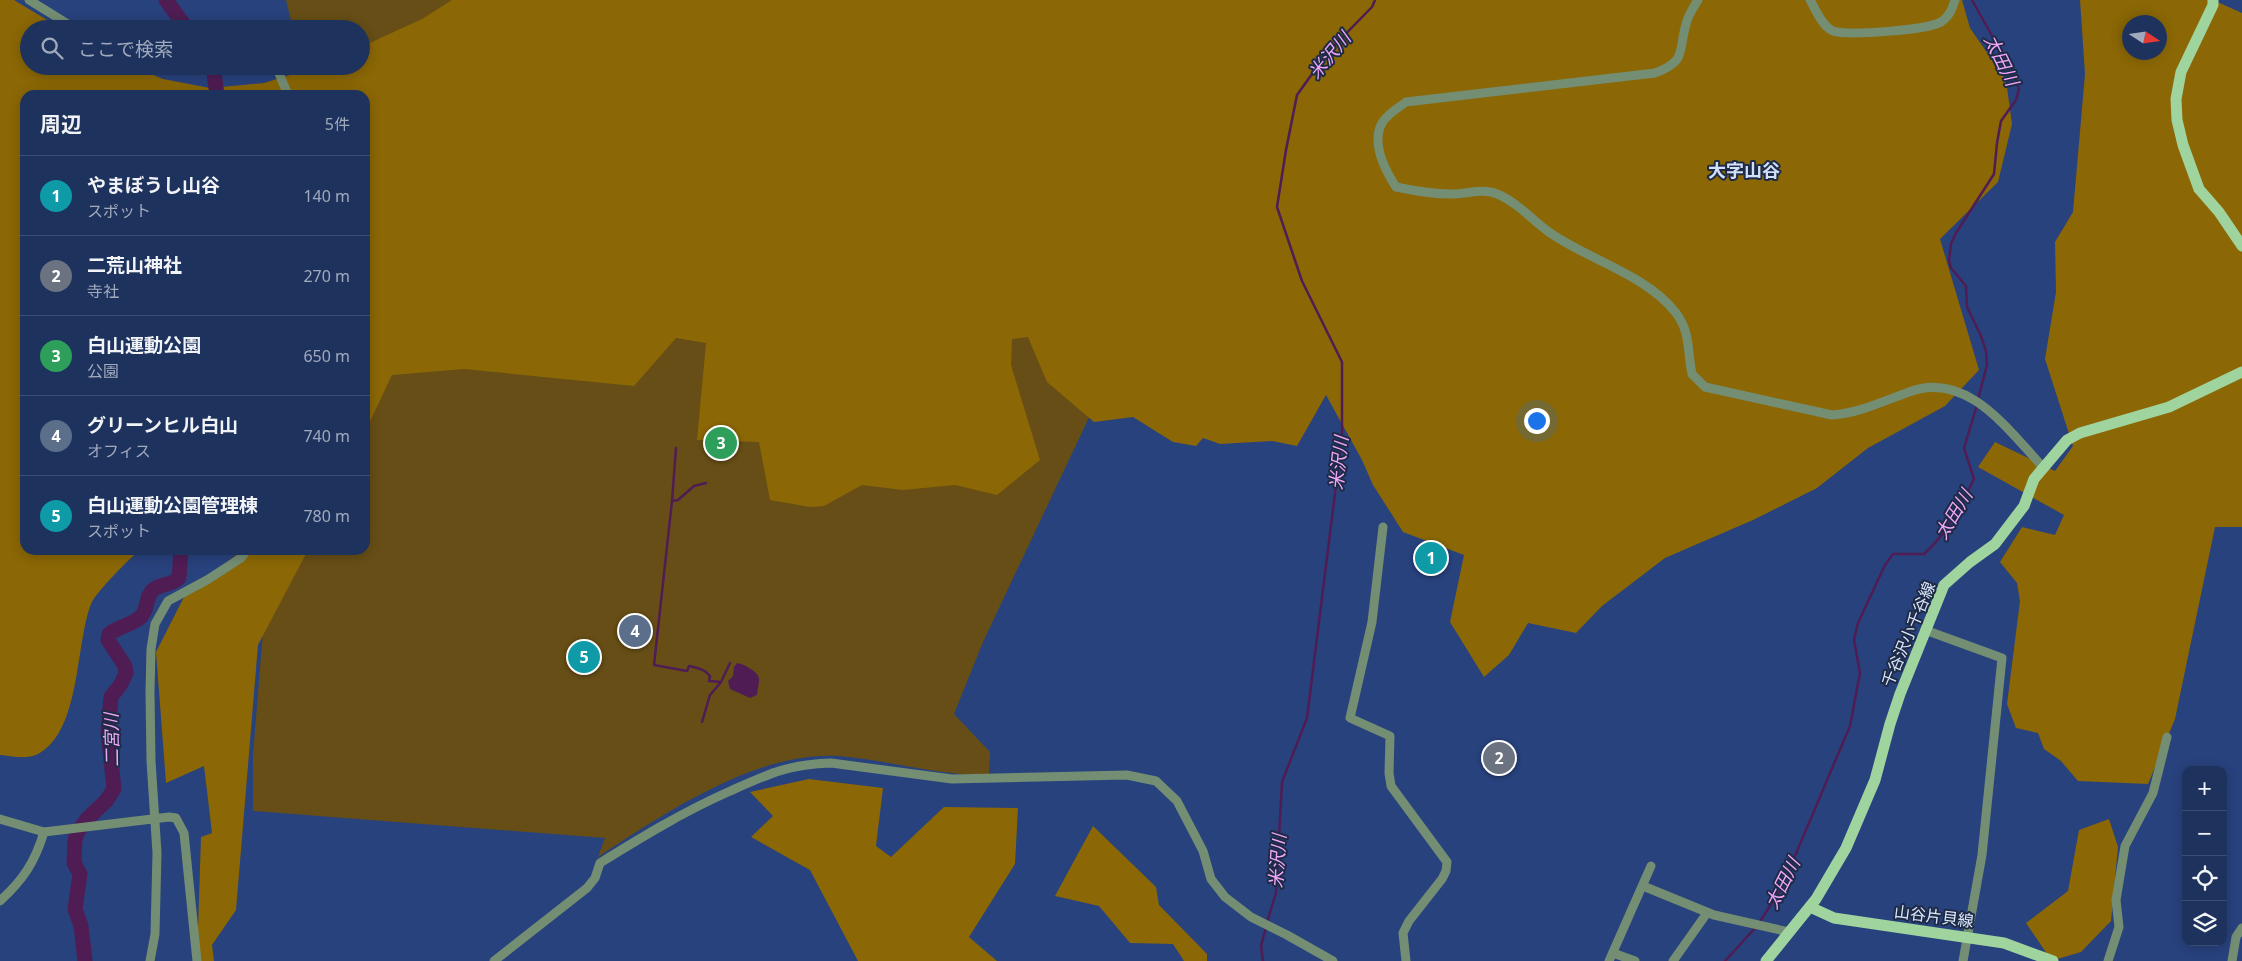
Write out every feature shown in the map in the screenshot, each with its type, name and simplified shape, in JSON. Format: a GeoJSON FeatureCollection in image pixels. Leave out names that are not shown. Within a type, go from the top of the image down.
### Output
{"type":"FeatureCollection","features":[{"type":"Feature","properties":{"kind":"main road"},"geometry":{"type":"LineString","coordinates":[[2213,0],[2213,5],[2181,72],[2176,99],[2177,120],[2183,145],[2199,189],[2219,212],[2242,246]]}},
{"type":"Feature","properties":{"kind":"main road","name":"千谷沢小千谷線"},"geometry":{"type":"LineString","coordinates":[[1766,961],[1810,907],[1846,848],[1875,780],[1890,724],[1925,630],[1944,586],[1970,562],[1996,544],[2024,506],[2034,479],[2067,440],[2080,433],[2169,407],[2242,372]]}},
{"type":"Feature","properties":{"kind":"main road","name":"山谷片貝線"},"geometry":{"type":"LineString","coordinates":[[1810,907],[1834,918],[1967,936],[2004,943],[2054,961]]}},
{"type":"Feature","properties":{"kind":"street"},"geometry":{"type":"LineString","coordinates":[[29,0],[61,20]]}},
{"type":"Feature","properties":{"kind":"street"},"geometry":{"type":"LineString","coordinates":[[1698,0],[1686,24],[1681,53],[1670,67],[1655,73],[1406,102],[1392,112],[1382,124],[1379,134],[1380,154],[1396,187],[1417,192],[1453,194],[1485,191],[1497,194],[1516,205],[1550,233],[1660,296],[1676,313],[1684,327],[1688,336],[1692,374],[1705,387],[1832,415],[1846,414],[1929,387],[1961,392],[1985,408],[2043,467]]}},
{"type":"Feature","properties":{"kind":"street"},"geometry":{"type":"LineString","coordinates":[[1810,0],[1824,24],[1832,30],[1851,34],[1928,27],[1941,22],[1952,12],[1955,0]]}},
{"type":"Feature","properties":{"kind":"street"},"geometry":{"type":"LineString","coordinates":[[280,75],[286,90]]}},
{"type":"Feature","properties":{"kind":"street"},"geometry":{"type":"LineString","coordinates":[[1383,527],[1372,622],[1350,718],[1390,736],[1389,773],[1391,786],[1447,862],[1446,871],[1442,879],[1409,922],[1404,933],[1406,961]]}},
{"type":"Feature","properties":{"kind":"street"},"geometry":{"type":"LineString","coordinates":[[150,961],[154,949],[157,852],[150,692],[151,649],[155,624],[168,601],[207,580],[243,555]]}},
{"type":"Feature","properties":{"kind":"street"},"geometry":{"type":"LineString","coordinates":[[1925,630],[2002,658],[1982,855],[1963,961]]}},
{"type":"Feature","properties":{"kind":"street"},"geometry":{"type":"LineString","coordinates":[[2108,961],[2119,927],[2116,900],[2125,846],[2153,793],[2167,737]]}},
{"type":"Feature","properties":{"kind":"street"},"geometry":{"type":"LineString","coordinates":[[494,961],[587,888],[595,878],[600,864],[688,809],[763,775],[811,764],[831,764],[952,779],[1127,775],[1156,781],[1178,801],[1202,851],[1212,880],[1225,897],[1251,917],[1333,961]]}},
{"type":"Feature","properties":{"kind":"street"},"geometry":{"type":"LineString","coordinates":[[0,819],[44,832],[169,816],[176,818],[182,827],[194,918],[197,961]]}},
{"type":"Feature","properties":{"kind":"street"},"geometry":{"type":"LineString","coordinates":[[0,901],[20,882],[44,832]]}},
{"type":"Feature","properties":{"kind":"street"},"geometry":{"type":"LineString","coordinates":[[1635,961],[1611,957],[1651,866]]}},
{"type":"Feature","properties":{"kind":"street"},"geometry":{"type":"LineString","coordinates":[[1643,886],[1707,913],[1789,932]]}},
{"type":"Feature","properties":{"kind":"street"},"geometry":{"type":"LineString","coordinates":[[1673,961],[1707,913]]}},
{"type":"Feature","properties":{"kind":"street"},"geometry":{"type":"LineString","coordinates":[[2232,961],[2236,937],[2242,928]]}},
{"type":"Feature","properties":{"kind":"shaded area"},"geometry":{"type":"Polygon","coordinates":[[[0,0],[14,0],[47,20],[20,20],[20,75],[153,75],[163,79],[210,88],[264,83],[290,75],[370,75],[370,43],[422,19],[452,0],[1962,0],[1970,28],[2006,80],[2012,124],[1998,182],[1940,239],[1979,370],[1945,406],[1868,448],[1817,488],[1753,520],[1665,558],[1602,606],[1576,633],[1528,623],[1509,655],[1484,677],[1450,622],[1464,555],[1403,532],[1373,485],[1362,460],[1326,395],[1297,446],[1272,441],[1220,444],[1203,438],[1196,446],[1173,442],[1133,417],[1094,422],[1047,382],[1028,337],[1012,339],[1011,365],[1040,460],[997,495],[955,485],[903,490],[862,485],[824,506],[810,507],[770,500],[759,442],[697,440],[706,343],[676,338],[634,386],[464,369],[392,375],[370,421],[370,90],[20,90],[20,555],[135,555],[106,584],[91,604],[69,708],[62,727],[52,743],[34,756],[0,755],[0,0]]]}},
{"type":"Feature","properties":{"kind":"shaded area"},"geometry":{"type":"Polygon","coordinates":[[[286,0],[1091,0],[1127,337],[983,642],[954,714],[990,752],[989,774],[956,774],[839,756],[808,757],[776,763],[712,788],[652,822],[598,857],[605,838],[253,811],[253,755],[270,555],[370,555],[370,90],[333,90],[307,86],[304,75],[370,75],[370,20],[291,20],[286,0]]]}},
{"type":"Feature","properties":{"kind":"shaded area"},"geometry":{"type":"Polygon","coordinates":[[[2080,0],[2213,0],[2242,13],[2242,527],[2215,527],[2175,719],[2148,784],[2078,781],[2061,761],[2044,749],[2038,733],[2016,728],[2007,704],[2020,601],[2017,583],[2000,562],[2022,527],[2055,535],[2064,515],[1978,467],[1995,442],[2055,471],[2073,446],[2045,359],[2056,292],[2055,242],[2073,212],[2085,74],[2080,0]]]}},
{"type":"Feature","properties":{"kind":"shaded area"},"geometry":{"type":"Polygon","coordinates":[[[236,555],[305,555],[258,645],[236,910],[212,945],[214,961],[197,961],[201,837],[212,833],[204,766],[166,783],[156,652],[186,593],[236,555]]]}},
{"type":"Feature","properties":{"kind":"shaded area"},"geometry":{"type":"Polygon","coordinates":[[[737,663],[749,668],[758,676],[757,695],[750,698],[730,689],[728,681],[733,676],[734,667],[737,663]]]}},
{"type":"Feature","properties":{"kind":"shaded area"},"geometry":{"type":"Polygon","coordinates":[[[809,779],[883,788],[876,846],[891,857],[944,807],[1018,808],[1015,864],[969,937],[997,961],[858,961],[810,870],[751,837],[773,816],[750,792],[809,779]]]}},
{"type":"Feature","properties":{"kind":"shaded area"},"geometry":{"type":"Polygon","coordinates":[[[2109,819],[2118,847],[2111,921],[2081,952],[2054,960],[2047,954],[2026,923],[2068,891],[2079,830],[2109,819]]]}},
{"type":"Feature","properties":{"kind":"shaded area"},"geometry":{"type":"Polygon","coordinates":[[[1093,826],[1156,887],[1159,905],[1207,954],[1207,961],[1184,961],[1173,944],[1130,943],[1099,906],[1055,896],[1093,826]]]}},
{"type":"Feature","properties":{"kind":"waterway","name":"二宮川"},"geometry":{"type":"LineString","coordinates":[[166,0],[180,20]]}},
{"type":"Feature","properties":{"kind":"waterway","name":"米沢川"},"geometry":{"type":"LineString","coordinates":[[1267,922],[1276,893],[1282,782],[1307,718],[1342,437],[1342,362],[1302,281],[1277,207],[1297,95],[1327,53],[1372,7],[1375,0]]}},
{"type":"Feature","properties":{"kind":"waterway","name":"太田川"},"geometry":{"type":"LineString","coordinates":[[1972,0],[2015,77],[2019,89],[2016,100],[2001,121],[1994,174],[1951,244],[1949,260],[1951,268],[1966,286],[1967,307],[1986,351],[1987,365],[1978,399]]}},
{"type":"Feature","properties":{"kind":"waterway","name":"二宮川"},"geometry":{"type":"LineString","coordinates":[[214,75],[216,90]]}},
{"type":"Feature","properties":{"kind":"waterway","name":"太田川"},"geometry":{"type":"LineString","coordinates":[[1759,923],[1781,889],[1850,726],[1860,673],[1854,640],[1858,623],[1885,565],[1893,554],[1924,554],[1939,538],[1952,519],[1974,479],[1964,448],[1977,405]]}},
{"type":"Feature","properties":{"kind":"waterway"},"geometry":{"type":"LineString","coordinates":[[672,501],[676,448]]}},
{"type":"Feature","properties":{"kind":"waterway"},"geometry":{"type":"LineString","coordinates":[[706,483],[694,486],[678,500],[672,501],[654,665],[687,671],[689,666],[695,667],[708,674],[710,676],[709,681],[721,682]]}},
{"type":"Feature","properties":{"kind":"waterway","name":"二宮川"},"geometry":{"type":"LineString","coordinates":[[85,961],[81,926],[75,909],[80,874],[74,863],[75,840],[77,833],[87,819],[106,801],[114,789],[108,732],[111,697],[121,684],[126,673],[125,666],[108,640],[109,634],[140,618],[154,589],[179,578],[181,555]]}},
{"type":"Feature","properties":{"kind":"waterway"},"geometry":{"type":"LineString","coordinates":[[702,722],[710,695],[721,682],[730,663]]}},
{"type":"Feature","properties":{"kind":"waterway","name":"米沢川"},"geometry":{"type":"LineString","coordinates":[[1263,961],[1261,946],[1266,927]]}},
{"type":"Feature","properties":{"kind":"waterway","name":"太田川"},"geometry":{"type":"LineString","coordinates":[[1725,961],[1756,927]]}},
{"type":"Feature","properties":{"kind":"place","name":"白山運動公園"},"geometry":{"type":"Point","coordinates":[721,443]}},
{"type":"Feature","properties":{"kind":"place","name":"やまぼうし山谷"},"geometry":{"type":"Point","coordinates":[1431,558]}},
{"type":"Feature","properties":{"kind":"place","name":"グリーンヒル白山"},"geometry":{"type":"Point","coordinates":[635,631]}},
{"type":"Feature","properties":{"kind":"place","name":"白山運動公園管理棟"},"geometry":{"type":"Point","coordinates":[584,657]}},
{"type":"Feature","properties":{"kind":"place","name":"二荒山神社"},"geometry":{"type":"Point","coordinates":[1499,758]}},
{"type":"Feature","properties":{"kind":"district","name":"大字山谷"},"geometry":{"type":"Point","coordinates":[1744,170]}}]}
